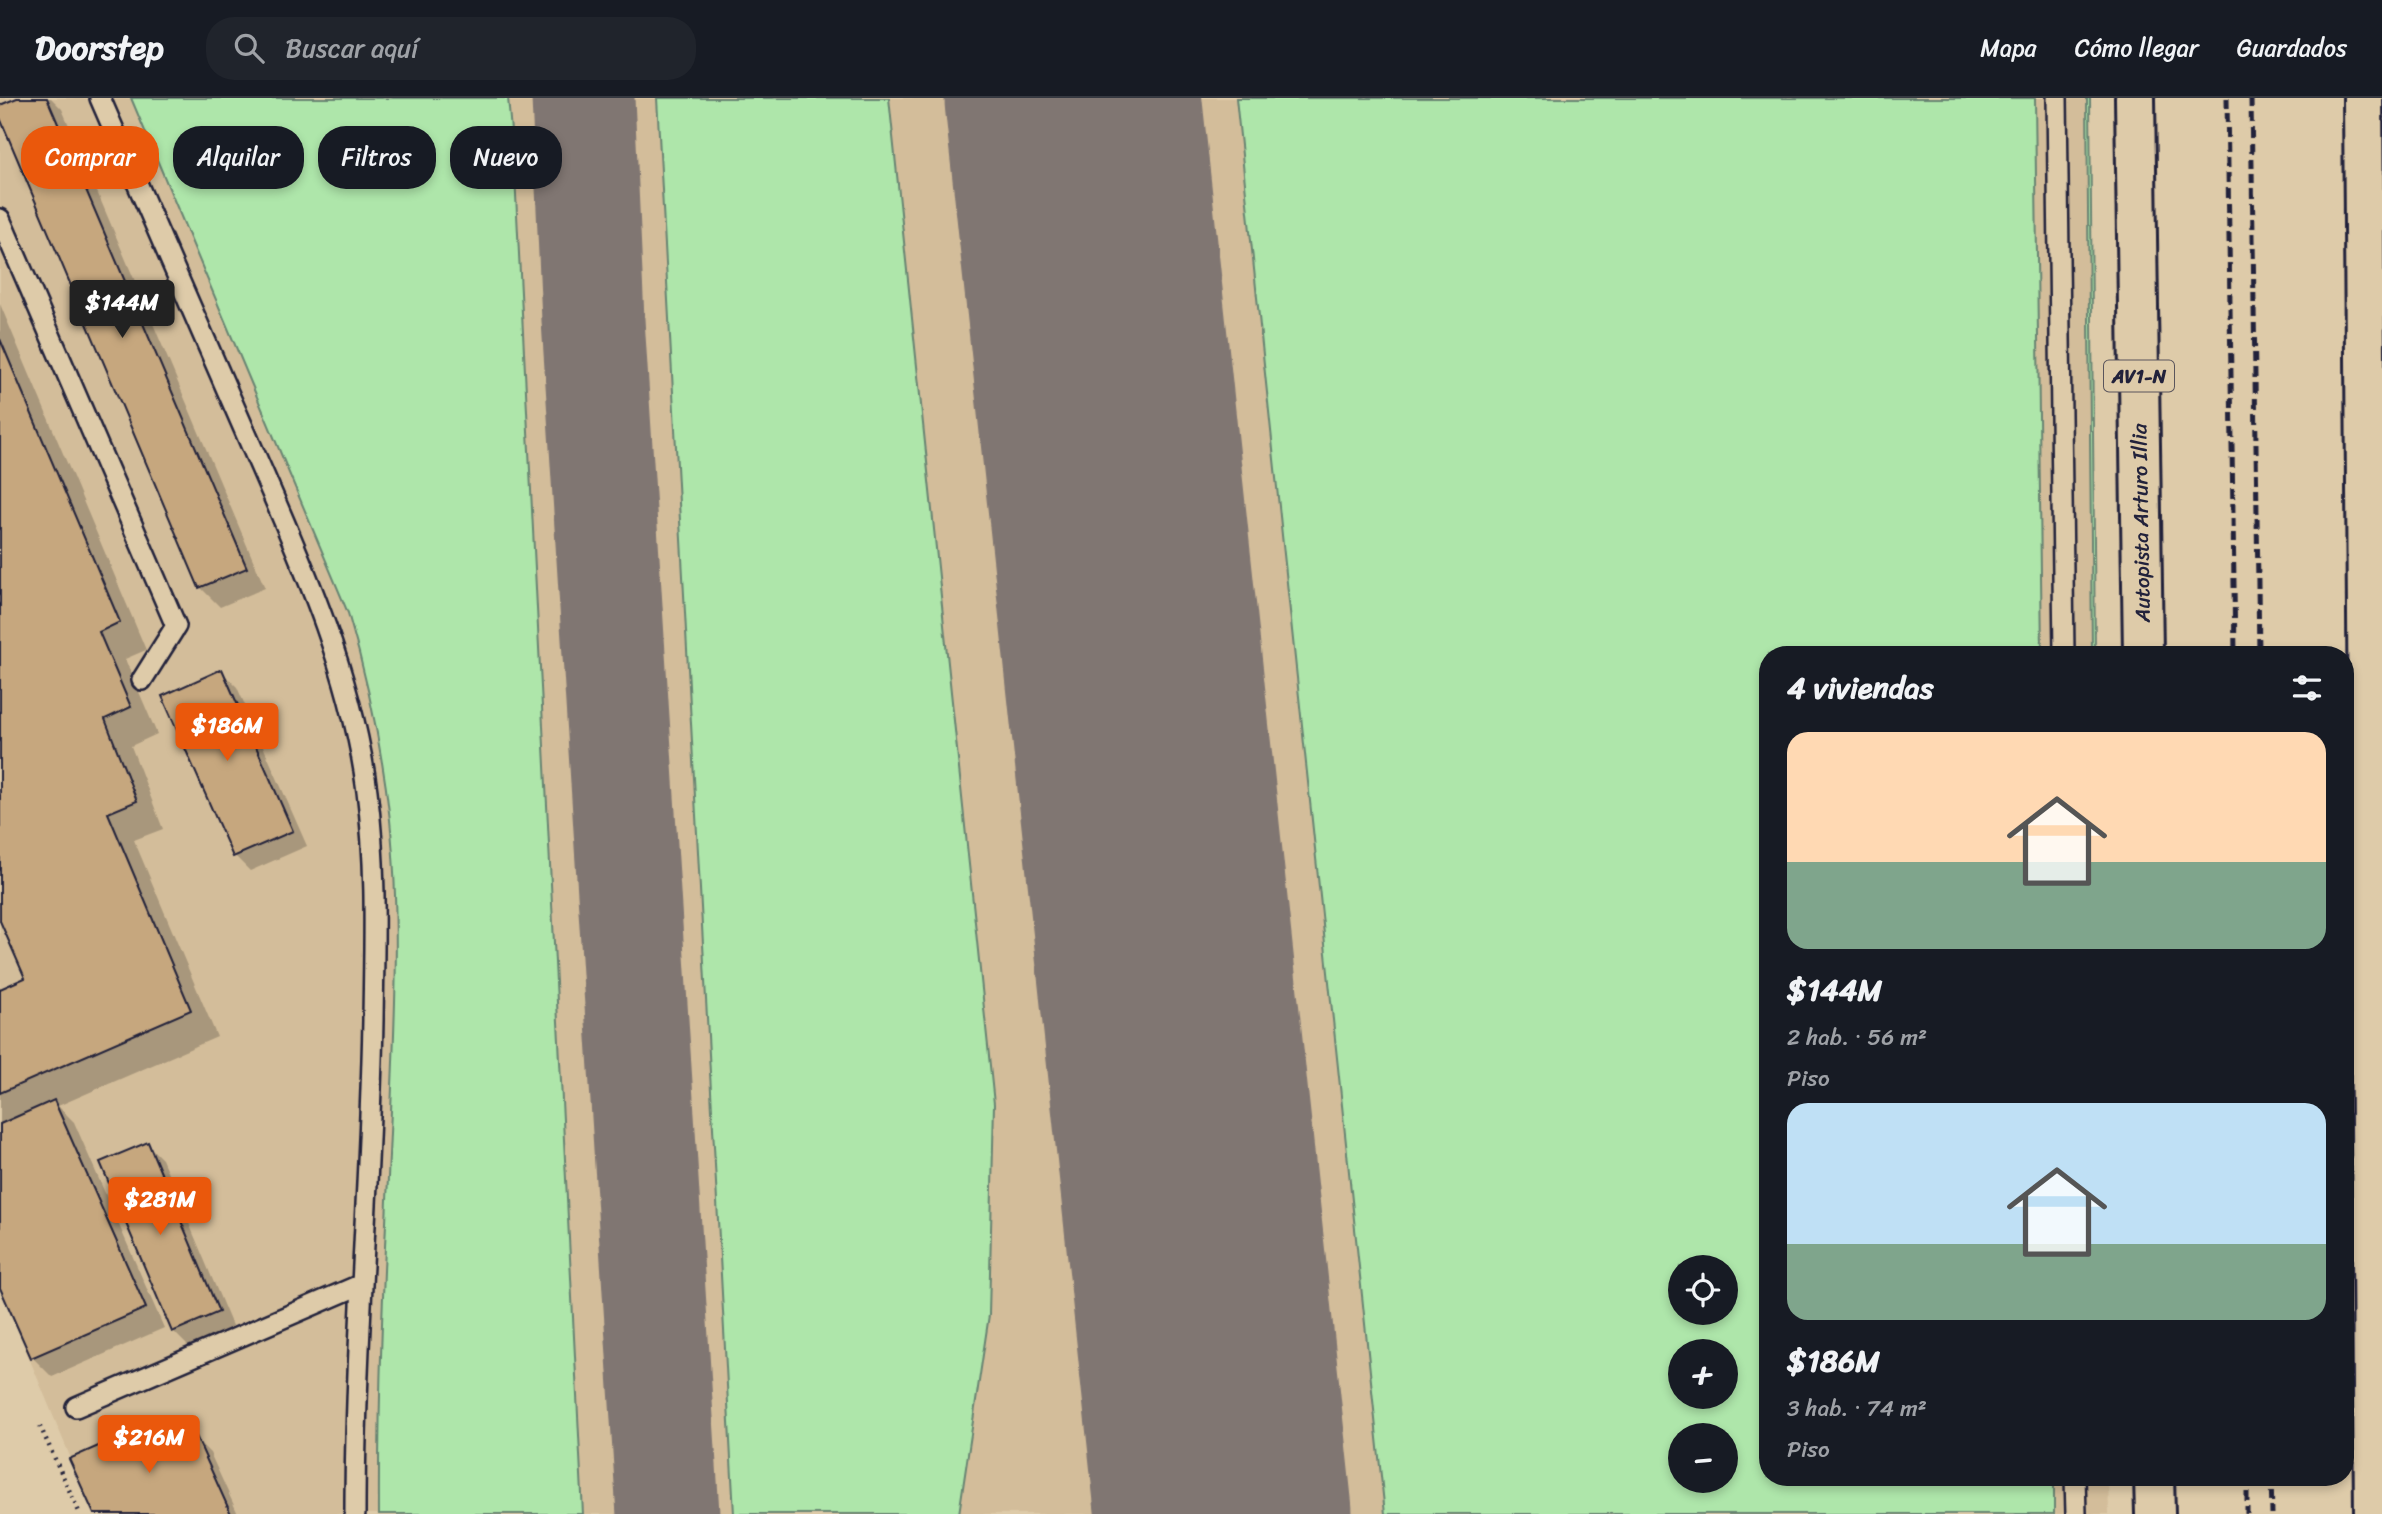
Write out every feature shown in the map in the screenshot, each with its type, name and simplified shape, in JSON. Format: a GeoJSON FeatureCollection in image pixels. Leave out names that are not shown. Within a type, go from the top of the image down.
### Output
{"type":"FeatureCollection","features":[{"type":"Feature","properties":{"kind":"highway","name":"Autopista Arturo Illia"},"geometry":{"type":"LineString","coordinates":[[2136,98],[2143,646]]}},
{"type":"Feature","properties":{"kind":"highway"},"geometry":{"type":"LineString","coordinates":[[2363,98],[2374,1514]]}},
{"type":"Feature","properties":{"kind":"highway"},"geometry":{"type":"LineString","coordinates":[[2369,853],[2382,922]]}},
{"type":"Feature","properties":{"kind":"highway"},"geometry":{"type":"LineString","coordinates":[[2154,1486],[2155,1514]]}},
{"type":"Feature","properties":{"kind":"lane"},"geometry":{"type":"LineString","coordinates":[[100,98],[317,596],[351,709],[367,790],[376,925],[371,1134],[362,1284],[355,1514]]}},
{"type":"Feature","properties":{"kind":"lane"},"geometry":{"type":"LineString","coordinates":[[2057,98],[2064,646]]}},
{"type":"Feature","properties":{"kind":"lane"},"geometry":{"type":"LineString","coordinates":[[0,219],[176,626],[142,680]]}},
{"type":"Feature","properties":{"kind":"lane"},"geometry":{"type":"LineString","coordinates":[[76,1407],[362,1284]]}},
{"type":"Feature","properties":{"kind":"lane"},"geometry":{"type":"LineString","coordinates":[[2075,1486],[2076,1514]]}},
{"type":"Feature","properties":{"kind":"path"},"geometry":{"type":"LineString","coordinates":[[40,1426],[80,1514]]}},
{"type":"Feature","properties":{"kind":"shaded area"},"geometry":{"type":"Polygon","coordinates":[[[0,98],[2090,98],[2095,646],[1759,646],[1759,1486],[2108,1486],[2109,1514],[94,1514],[0,1288],[0,98]]]}},
{"type":"Feature","properties":{"kind":"green space"},"geometry":{"type":"Polygon","coordinates":[[[131,98],[508,98],[511,126],[450,126],[450,189],[516,189],[583,1514],[379,1514],[381,1363],[396,929],[390,820],[378,741],[348,613],[159,164],[159,126],[143,126],[131,98]]]}},
{"type":"Feature","properties":{"kind":"green space"},"geometry":{"type":"Polygon","coordinates":[[[657,98],[889,98],[994,1104],[989,1315],[959,1514],[734,1514],[657,98]]]}},
{"type":"Feature","properties":{"kind":"green space"},"geometry":{"type":"Polygon","coordinates":[[[1236,98],[2035,98],[2042,646],[1759,646],[1759,1486],[2054,1486],[2054,1514],[1385,1514],[1236,98]]]}},
{"type":"Feature","properties":{"kind":"green space"},"geometry":{"type":"Polygon","coordinates":[[[2087,98],[2090,98],[2095,646],[2092,646],[2087,98]]]}},
{"type":"Feature","properties":{"kind":"building"},"geometry":{"type":"Polygon","coordinates":[[[17,98],[47,98],[59,126],[21,126],[21,168],[0,118],[0,105],[17,98]]]}},
{"type":"Feature","properties":{"kind":"building"},"geometry":{"type":"Polygon","coordinates":[[[30,189],[86,189],[247,568],[199,588],[30,189]]]}},
{"type":"Feature","properties":{"kind":"building"},"geometry":{"type":"Polygon","coordinates":[[[0,339],[120,622],[99,632],[131,707],[105,719],[137,801],[108,813],[191,1010],[0,1093],[0,989],[25,978],[0,921],[0,339]]]}},
{"type":"Feature","properties":{"kind":"building"},"geometry":{"type":"Polygon","coordinates":[[[222,669],[293,831],[233,857],[162,696],[222,669]]]}},
{"type":"Feature","properties":{"kind":"building"},"geometry":{"type":"Polygon","coordinates":[[[54,1100],[146,1308],[31,1358],[0,1288],[0,1124],[54,1100]]]}},
{"type":"Feature","properties":{"kind":"building"},"geometry":{"type":"Polygon","coordinates":[[[148,1142],[219,1312],[172,1332],[100,1162],[148,1142]]]}},
{"type":"Feature","properties":{"kind":"building"},"geometry":{"type":"Polygon","coordinates":[[[164,1417],[176,1445],[196,1436],[231,1514],[94,1514],[69,1459],[164,1417]]]}},
{"type":"Feature","properties":{"kind":"taxiway"},"geometry":{"type":"LineString","coordinates":[[583,98],[593,320],[668,1514]]}},
{"type":"Feature","properties":{"kind":"runway"},"geometry":{"type":"LineString","coordinates":[[1073,98],[1224,1514]]}},
{"type":"Feature","properties":{"kind":"railway"},"geometry":{"type":"LineString","coordinates":[[2227,98],[2235,646]]}},
{"type":"Feature","properties":{"kind":"railway"},"geometry":{"type":"LineString","coordinates":[[2251,98],[2259,646]]}},
{"type":"Feature","properties":{"kind":"railway"},"geometry":{"type":"LineString","coordinates":[[2247,1486],[2247,1514]]}},
{"type":"Feature","properties":{"kind":"railway"},"geometry":{"type":"LineString","coordinates":[[2271,1486],[2272,1514]]}}]}
